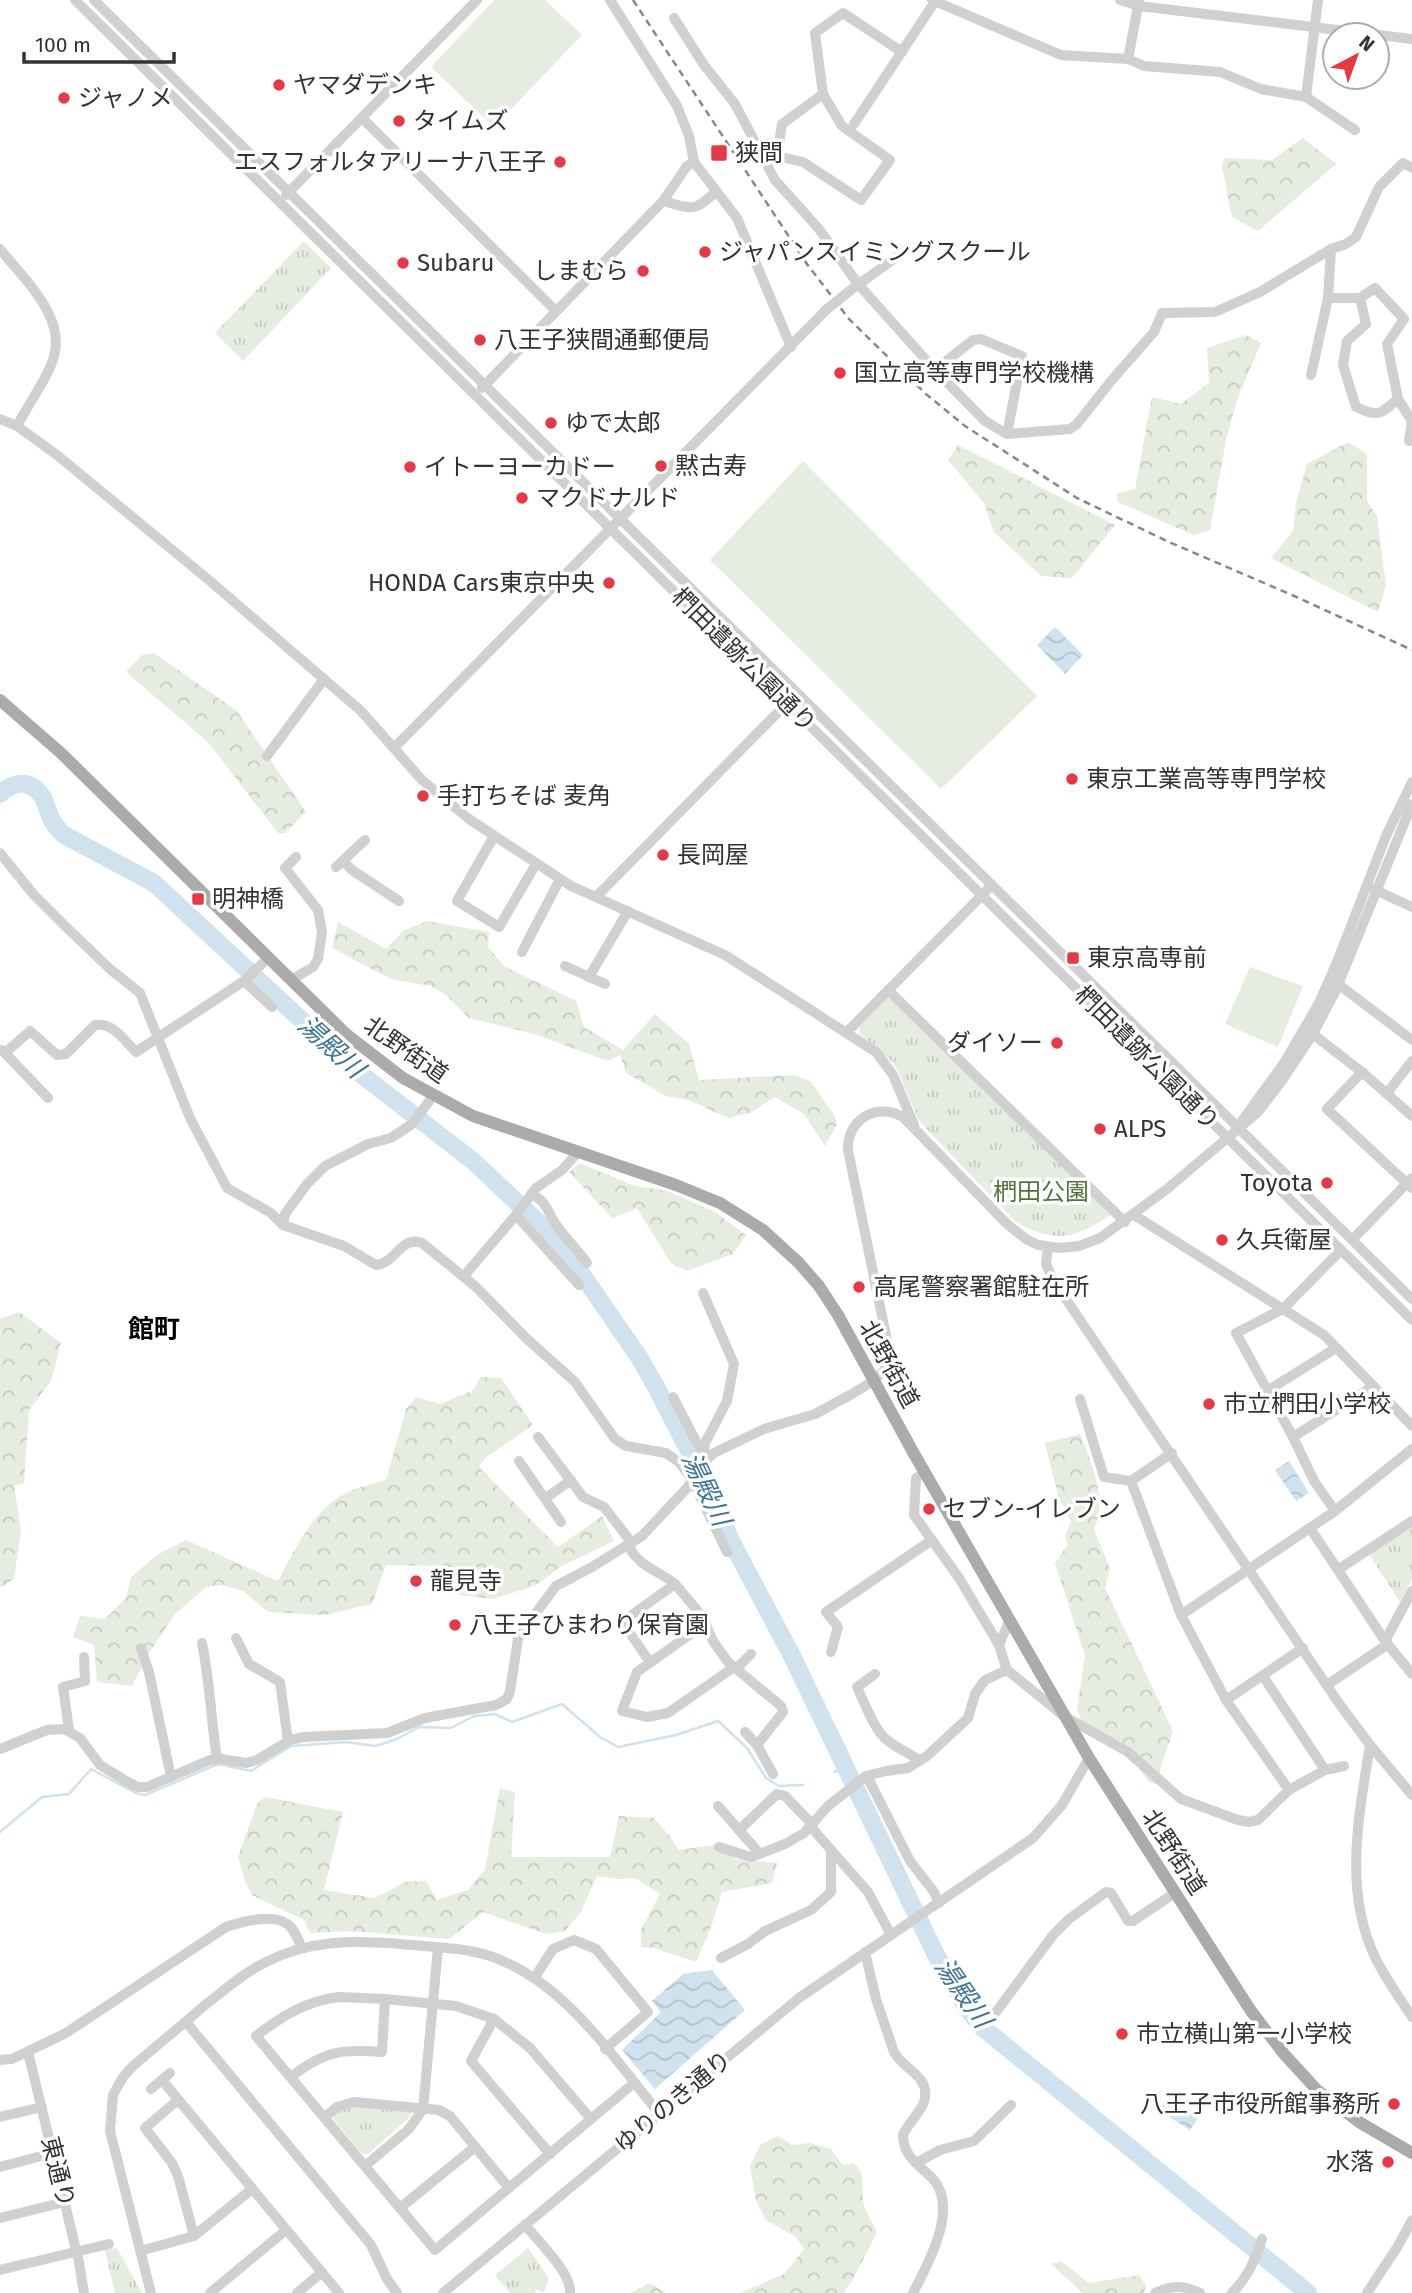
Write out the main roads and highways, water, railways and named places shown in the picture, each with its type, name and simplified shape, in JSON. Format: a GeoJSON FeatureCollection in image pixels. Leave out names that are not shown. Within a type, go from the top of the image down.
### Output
{"type":"FeatureCollection","features":[{"type":"Feature","properties":{"kind":"main road","name":"北野街道"},"geometry":{"type":"LineString","coordinates":[[0,699],[61,753],[346,1034],[378,1060],[433,1096],[493,1123],[701,1195],[763,1230],[799,1263],[827,1297],[1089,1758],[1259,2022],[1301,2073],[1350,2116],[1412,2152]]}},
{"type":"Feature","properties":{"kind":"water"},"geometry":{"type":"Polygon","coordinates":[[[1055,627],[1083,655],[1065,674],[1037,645],[1055,627]]]}},
{"type":"Feature","properties":{"kind":"water"},"geometry":{"type":"Polygon","coordinates":[[[1289,1461],[1309,1493],[1296,1501],[1275,1470],[1289,1461]]]}},
{"type":"Feature","properties":{"kind":"water"},"geometry":{"type":"Polygon","coordinates":[[[712,1970],[745,2010],[655,2089],[622,2050],[661,2012],[652,2001],[683,1974],[712,1970]]]}},
{"type":"Feature","properties":{"kind":"water"},"geometry":{"type":"Polygon","coordinates":[[[1168,2098],[1198,2118],[1190,2130],[1160,2111],[1168,2098]]]}},
{"type":"Feature","properties":{"kind":"waterway","name":"湯殿川"},"geometry":{"type":"LineString","coordinates":[[0,794],[16,784],[27,784],[42,796],[53,822],[64,835],[154,883],[353,1068],[473,1161],[541,1225],[572,1260],[639,1357],[655,1385],[703,1478],[731,1541],[792,1656],[936,1955],[966,2007],[982,2027],[1308,2293]]}},
{"type":"Feature","properties":{"kind":"waterway"},"geometry":{"type":"LineString","coordinates":[[0,1832],[42,1797],[69,1794],[91,1769],[136,1793],[145,1795],[218,1764],[251,1771],[291,1746],[346,1742],[376,1746],[419,1727],[451,1728],[474,1716],[495,1714],[512,1722],[562,1704],[600,1737],[618,1747],[676,1735],[718,1721],[747,1748],[766,1778],[779,1786],[803,1785]]}},
{"type":"Feature","properties":{"kind":"waterway"},"geometry":{"type":"LineString","coordinates":[[834,1772],[845,1768]]}},
{"type":"Feature","properties":{"kind":"railway"},"geometry":{"type":"LineString","coordinates":[[633,0],[807,264],[849,319],[926,394],[965,426],[1077,498],[1412,650]]}},
{"type":"Feature","properties":{"kind":"place","name":"ヤマダデンキ"},"geometry":{"type":"Point","coordinates":[279,85]}},
{"type":"Feature","properties":{"kind":"place","name":"ジャノメ"},"geometry":{"type":"Point","coordinates":[64,98]}},
{"type":"Feature","properties":{"kind":"place","name":"タイムズ"},"geometry":{"type":"Point","coordinates":[399,121]}},
{"type":"Feature","properties":{"kind":"place","name":"狭間"},"geometry":{"type":"Point","coordinates":[719,153]}},
{"type":"Feature","properties":{"kind":"place","name":"エスフォルタアリーナ八王子"},"geometry":{"type":"Point","coordinates":[560,162]}},
{"type":"Feature","properties":{"kind":"place","name":"ジャパンスイミングスクール"},"geometry":{"type":"Point","coordinates":[705,252]}},
{"type":"Feature","properties":{"kind":"place","name":"Subaru"},"geometry":{"type":"Point","coordinates":[403,263]}},
{"type":"Feature","properties":{"kind":"place","name":"しまむら"},"geometry":{"type":"Point","coordinates":[643,271]}},
{"type":"Feature","properties":{"kind":"place","name":"八王子狭間通郵便局"},"geometry":{"type":"Point","coordinates":[480,340]}},
{"type":"Feature","properties":{"kind":"place","name":"国立高等専門学校機構"},"geometry":{"type":"Point","coordinates":[840,373]}},
{"type":"Feature","properties":{"kind":"place","name":"ゆで太郎"},"geometry":{"type":"Point","coordinates":[551,423]}},
{"type":"Feature","properties":{"kind":"place","name":"黙古寿"},"geometry":{"type":"Point","coordinates":[661,466]}},
{"type":"Feature","properties":{"kind":"place","name":"イトーヨーカドー"},"geometry":{"type":"Point","coordinates":[410,467]}},
{"type":"Feature","properties":{"kind":"place","name":"マクドナルド"},"geometry":{"type":"Point","coordinates":[522,498]}},
{"type":"Feature","properties":{"kind":"place","name":"HONDA Cars東京中央"},"geometry":{"type":"Point","coordinates":[609,583]}},
{"type":"Feature","properties":{"kind":"place","name":"東京工業高等専門学校"},"geometry":{"type":"Point","coordinates":[1072,779]}},
{"type":"Feature","properties":{"kind":"place","name":"手打ちそば 麦角"},"geometry":{"type":"Point","coordinates":[423,796]}},
{"type":"Feature","properties":{"kind":"place","name":"長岡屋"},"geometry":{"type":"Point","coordinates":[663,855]}},
{"type":"Feature","properties":{"kind":"place","name":"明神橋"},"geometry":{"type":"Point","coordinates":[198,899]}},
{"type":"Feature","properties":{"kind":"place","name":"東京高専前"},"geometry":{"type":"Point","coordinates":[1073,958]}},
{"type":"Feature","properties":{"kind":"place","name":"ダイソー"},"geometry":{"type":"Point","coordinates":[1057,1043]}},
{"type":"Feature","properties":{"kind":"place","name":"ALPS"},"geometry":{"type":"Point","coordinates":[1100,1129]}},
{"type":"Feature","properties":{"kind":"place","name":"Toyota"},"geometry":{"type":"Point","coordinates":[1327,1183]}},
{"type":"Feature","properties":{"kind":"place","name":"久兵衛屋"},"geometry":{"type":"Point","coordinates":[1222,1240]}},
{"type":"Feature","properties":{"kind":"place","name":"高尾警察署館駐在所"},"geometry":{"type":"Point","coordinates":[859,1287]}},
{"type":"Feature","properties":{"kind":"place","name":"市立椚田小学校"},"geometry":{"type":"Point","coordinates":[1209,1404]}},
{"type":"Feature","properties":{"kind":"place","name":"セブン-イレブン"},"geometry":{"type":"Point","coordinates":[929,1509]}},
{"type":"Feature","properties":{"kind":"place","name":"龍見寺"},"geometry":{"type":"Point","coordinates":[416,1581]}},
{"type":"Feature","properties":{"kind":"place","name":"八王子ひまわり保育園"},"geometry":{"type":"Point","coordinates":[455,1625]}},
{"type":"Feature","properties":{"kind":"place","name":"市立横山第一小学校"},"geometry":{"type":"Point","coordinates":[1122,2034]}},
{"type":"Feature","properties":{"kind":"place","name":"八王子市役所館事務所"},"geometry":{"type":"Point","coordinates":[1394,2104]}},
{"type":"Feature","properties":{"kind":"place","name":"水落"},"geometry":{"type":"Point","coordinates":[1388,2162]}},
{"type":"Feature","properties":{"kind":"district","name":"館町"},"geometry":{"type":"Point","coordinates":[154,1329]}},
{"type":"Feature","properties":{"kind":"park label","name":"椚田公園"},"geometry":{"type":"Point","coordinates":[1041,1192]}}]}
